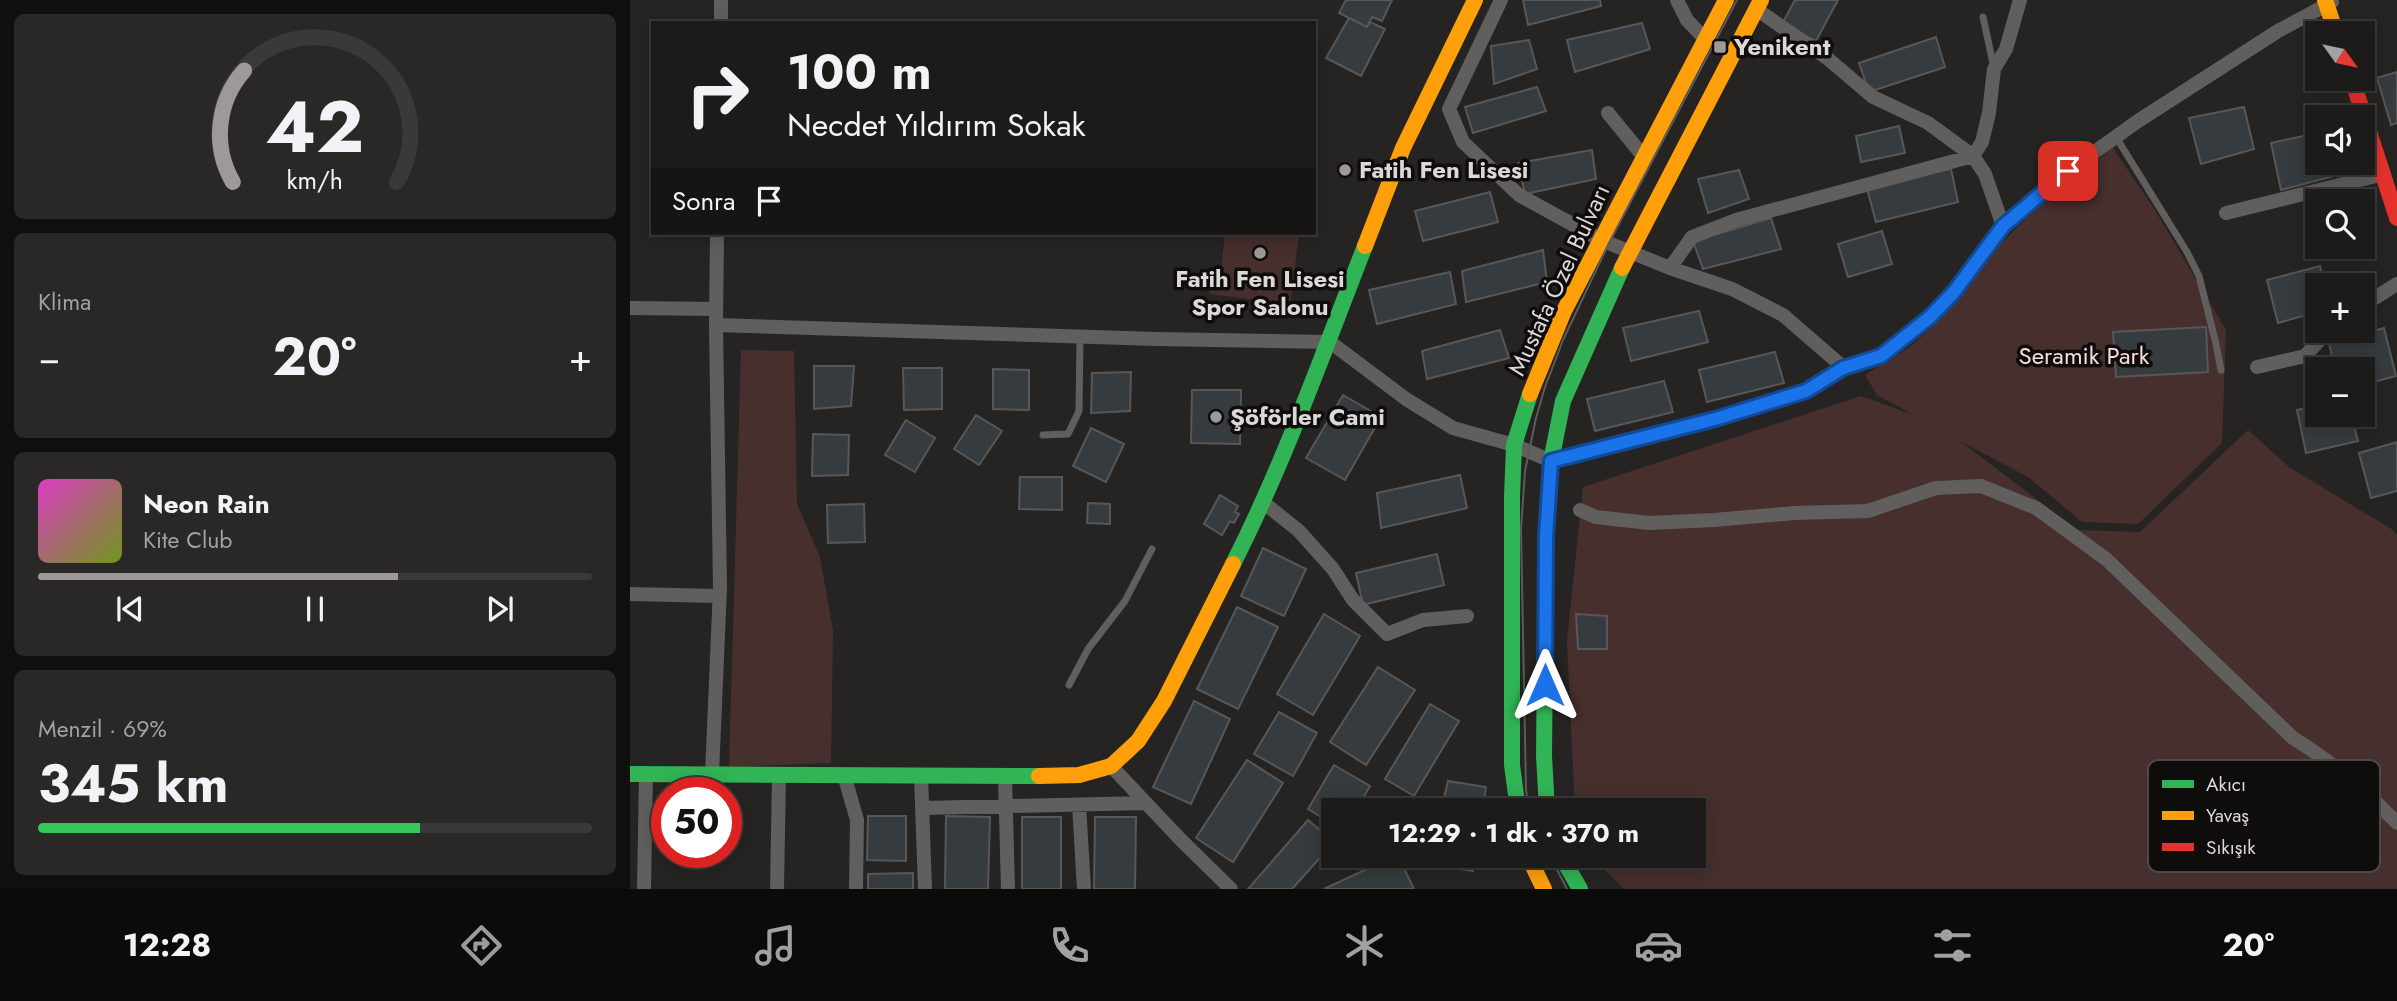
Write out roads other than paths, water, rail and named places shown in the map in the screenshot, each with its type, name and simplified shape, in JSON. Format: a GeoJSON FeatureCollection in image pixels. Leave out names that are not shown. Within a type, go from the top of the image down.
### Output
{"type":"FeatureCollection","features":[{"type":"Feature","properties":{"kind":"main road"},"geometry":{"type":"LineString","coordinates":[[638,774],[1005,777],[1079,775],[1111,766],[1138,741],[1164,701],[1264,503],[1330,342],[1403,148],[1475,0]]}},
{"type":"Feature","properties":{"kind":"main road","name":"Mustafa Özel Bulvarı"},"geometry":{"type":"LineString","coordinates":[[1516,798],[1512,765],[1511,497],[1514,445],[1533,383],[1564,311],[1726,0]]}},
{"type":"Feature","properties":{"kind":"main road"},"geometry":{"type":"LineString","coordinates":[[2329,2],[2333,21]]}},
{"type":"Feature","properties":{"kind":"main road"},"geometry":{"type":"LineString","coordinates":[[1546,798],[1544,756],[1546,550],[1551,461],[1563,401],[1630,250],[1758,5]]}},
{"type":"Feature","properties":{"kind":"main road"},"geometry":{"type":"LineString","coordinates":[[2356,91],[2397,218]]}},
{"type":"Feature","properties":{"kind":"main road"},"geometry":{"type":"LineString","coordinates":[[1534,868],[1544,889]]}},
{"type":"Feature","properties":{"kind":"main road"},"geometry":{"type":"LineString","coordinates":[[1568,868],[1580,889]]}},
{"type":"Feature","properties":{"kind":"street"},"geometry":{"type":"LineString","coordinates":[[721,0],[721,21]]}},
{"type":"Feature","properties":{"kind":"street"},"geometry":{"type":"LineString","coordinates":[[1501,0],[1449,109],[1463,142],[1519,195],[1601,240],[1732,289],[1783,315],[1843,368]]}},
{"type":"Feature","properties":{"kind":"street"},"geometry":{"type":"LineString","coordinates":[[1677,0],[1687,20],[1705,39]]}},
{"type":"Feature","properties":{"kind":"street"},"geometry":{"type":"LineString","coordinates":[[1670,268],[1692,237],[1736,220],[1973,156],[1982,142],[1989,113],[1994,69],[2006,49],[2020,0]]}},
{"type":"Feature","properties":{"kind":"street"},"geometry":{"type":"LineString","coordinates":[[716,325],[1330,342],[1406,399],[1453,428],[1514,445],[1551,461],[1715,419],[1806,391],[1843,368],[1881,356],[1930,317],[1954,292],[2003,226],[2068,171],[2115,137],[2278,31],[2329,2]]}},
{"type":"Feature","properties":{"kind":"street"},"geometry":{"type":"LineString","coordinates":[[1758,5],[1874,97],[1928,123],[1973,156],[1985,174],[2003,226]]}},
{"type":"Feature","properties":{"kind":"street"},"geometry":{"type":"LineString","coordinates":[[1608,113],[1644,157]]}},
{"type":"Feature","properties":{"kind":"street"},"geometry":{"type":"LineString","coordinates":[[2225,213],[2384,174]]}},
{"type":"Feature","properties":{"kind":"street"},"geometry":{"type":"LineString","coordinates":[[712,774],[719,596],[716,325],[718,235]]}},
{"type":"Feature","properties":{"kind":"street"},"geometry":{"type":"LineString","coordinates":[[2375,298],[2397,284]]}},
{"type":"Feature","properties":{"kind":"street"},"geometry":{"type":"LineString","coordinates":[[630,308],[716,309]]}},
{"type":"Feature","properties":{"kind":"street"},"geometry":{"type":"LineString","coordinates":[[2257,367],[2305,356],[2317,343]]}},
{"type":"Feature","properties":{"kind":"street"},"geometry":{"type":"LineString","coordinates":[[1580,510],[1596,517],[1649,523],[1868,511],[1936,488],[1981,486],[2036,508],[2106,559],[2293,738],[2327,760]]}},
{"type":"Feature","properties":{"kind":"street"},"geometry":{"type":"LineString","coordinates":[[1264,503],[1299,531],[1332,569],[1353,600],[1387,634],[1423,620],[1467,616]]}},
{"type":"Feature","properties":{"kind":"street"},"geometry":{"type":"LineString","coordinates":[[630,594],[719,596]]}},
{"type":"Feature","properties":{"kind":"street"},"geometry":{"type":"LineString","coordinates":[[1111,766],[1231,889]]}},
{"type":"Feature","properties":{"kind":"street"},"geometry":{"type":"LineString","coordinates":[[638,774],[639,883]]}},
{"type":"Feature","properties":{"kind":"street"},"geometry":{"type":"LineString","coordinates":[[777,889],[779,775]]}},
{"type":"Feature","properties":{"kind":"street"},"geometry":{"type":"LineString","coordinates":[[844,775],[857,820],[856,889]]}},
{"type":"Feature","properties":{"kind":"street"},"geometry":{"type":"LineString","coordinates":[[921,776],[925,889]]}},
{"type":"Feature","properties":{"kind":"street"},"geometry":{"type":"LineString","coordinates":[[1005,777],[1008,889]]}},
{"type":"Feature","properties":{"kind":"street"},"geometry":{"type":"LineString","coordinates":[[922,808],[1146,803]]}},
{"type":"Feature","properties":{"kind":"street"},"geometry":{"type":"LineString","coordinates":[[1079,805],[1084,889]]}},
{"type":"Feature","properties":{"kind":"street"},"geometry":{"type":"LineString","coordinates":[[2380,805],[2397,823]]}},
{"type":"Feature","properties":{"kind":"lane"},"geometry":{"type":"LineString","coordinates":[[1983,17],[1994,69]]}},
{"type":"Feature","properties":{"kind":"lane"},"geometry":{"type":"LineString","coordinates":[[2115,137],[2187,252],[2199,276],[2221,370]]}},
{"type":"Feature","properties":{"kind":"lane"},"geometry":{"type":"LineString","coordinates":[[1042,435],[1068,434],[1079,411],[1080,337]]}},
{"type":"Feature","properties":{"kind":"lane"},"geometry":{"type":"LineString","coordinates":[[1069,685],[1088,649],[1125,601],[1152,549]]}},
{"type":"Feature","properties":{"kind":"tram line"},"geometry":{"type":"LineString","coordinates":[[1527,798],[1521,529],[1525,471],[1536,418],[1563,340],[1609,243],[1737,0]]}},
{"type":"Feature","properties":{"kind":"tram line"},"geometry":{"type":"LineString","coordinates":[[1556,868],[1567,889]]}},
{"type":"Feature","properties":{"kind":"place","name":"Yenikent"},"geometry":{"type":"Point","coordinates":[1720,47]}},
{"type":"Feature","properties":{"kind":"place","name":"Fatih Fen Lisesi"},"geometry":{"type":"Point","coordinates":[1345,170]}},
{"type":"Feature","properties":{"kind":"place","name":"Fatih Fen Lisesi Spor Salonu"},"geometry":{"type":"Point","coordinates":[1260,253]}},
{"type":"Feature","properties":{"kind":"place","name":"Şöförler Cami"},"geometry":{"type":"Point","coordinates":[1216,417]}},
{"type":"Feature","properties":{"kind":"park label","name":"Seramik Park"},"geometry":{"type":"Point","coordinates":[2084,356]}}]}
